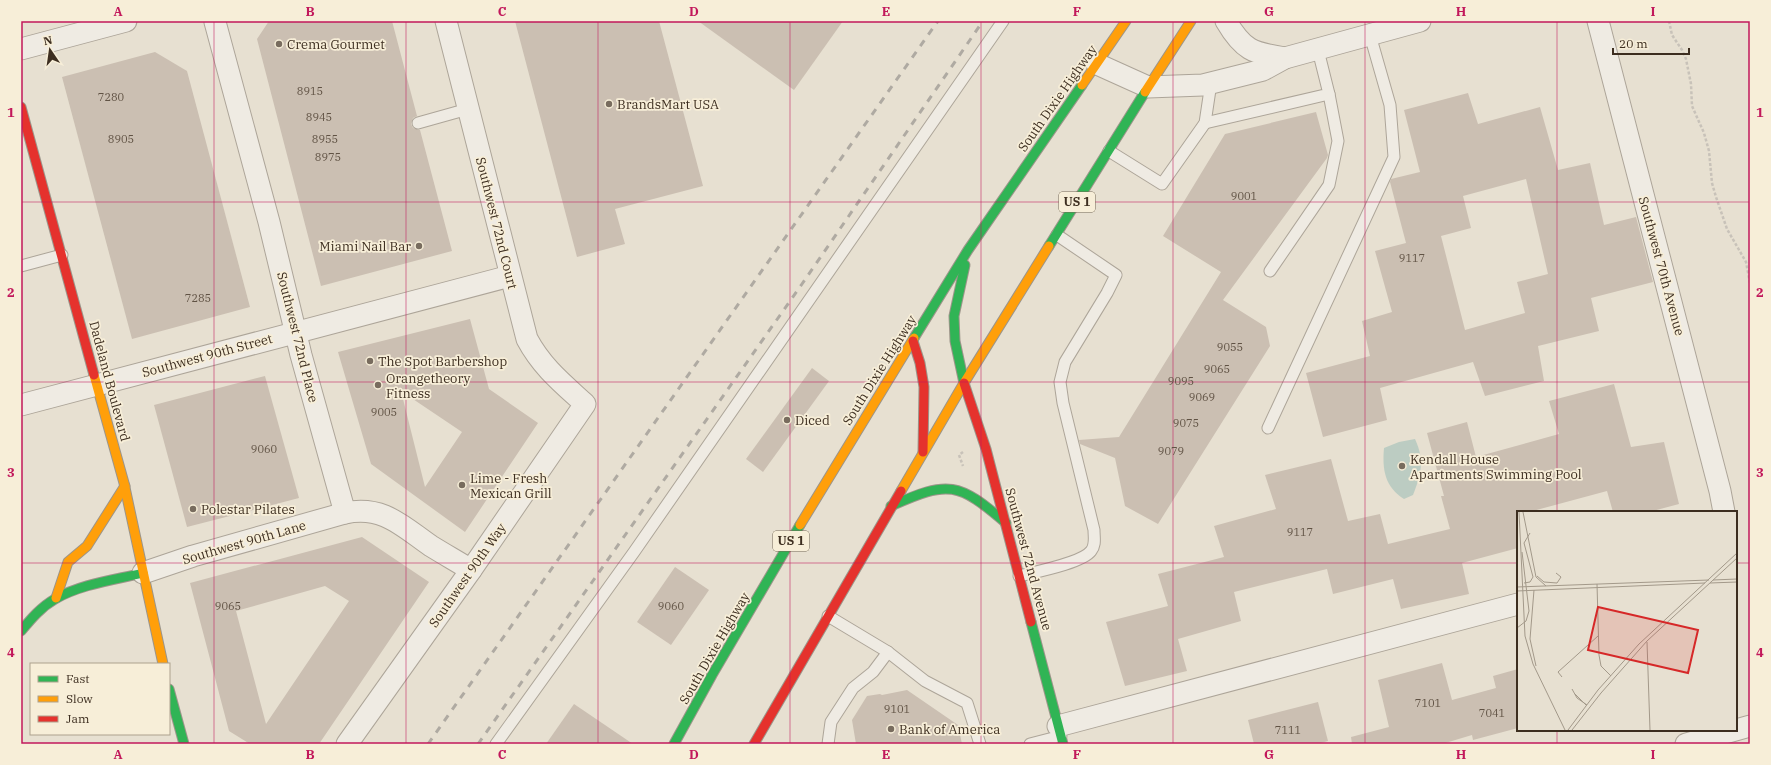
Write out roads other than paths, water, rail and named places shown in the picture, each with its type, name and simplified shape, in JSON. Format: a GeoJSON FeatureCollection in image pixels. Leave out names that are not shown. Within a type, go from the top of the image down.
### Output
{"type":"FeatureCollection","features":[{"type":"Feature","properties":{"kind":"main road","name":"South Dixie Highway"},"geometry":{"type":"LineString","coordinates":[[674,744],[716,668],[831,473],[968,250],[1126,21]]}},
{"type":"Feature","properties":{"kind":"main road","name":"US 1"},"geometry":{"type":"LineString","coordinates":[[754,744],[891,506],[923,455],[964,383],[1148,87],[1191,21]]}},
{"type":"Feature","properties":{"kind":"main road","name":"Dadeland Boulevard"},"geometry":{"type":"LineString","coordinates":[[21,107],[125,486],[163,663]]}},
{"type":"Feature","properties":{"kind":"main road","name":"Southwest 72nd Avenue"},"geometry":{"type":"LineString","coordinates":[[968,250],[954,316],[955,341],[964,383],[986,449],[1061,735]]}},
{"type":"Feature","properties":{"kind":"main road"},"geometry":{"type":"LineString","coordinates":[[913,340],[920,363],[924,387],[923,455]]}},
{"type":"Feature","properties":{"kind":"main road"},"geometry":{"type":"LineString","coordinates":[[56,598],[68,562],[86,546],[125,486]]}},
{"type":"Feature","properties":{"kind":"main road"},"geometry":{"type":"LineString","coordinates":[[891,506],[934,488],[955,488],[982,502],[1006,523]]}},
{"type":"Feature","properties":{"kind":"main road"},"geometry":{"type":"LineString","coordinates":[[21,631],[40,610],[56,598],[78,590],[143,573]]}},
{"type":"Feature","properties":{"kind":"main road"},"geometry":{"type":"LineString","coordinates":[[170,693],[184,744]]}},
{"type":"Feature","properties":{"kind":"street"},"geometry":{"type":"LineString","coordinates":[[21,49],[126,21]]}},
{"type":"Feature","properties":{"kind":"street","name":"Southwest 72nd Place"},"geometry":{"type":"LineString","coordinates":[[211,21],[269,222],[296,332],[345,513]]}},
{"type":"Feature","properties":{"kind":"street","name":"Southwest 72nd Court"},"geometry":{"type":"LineString","coordinates":[[446,21],[527,339],[537,356],[554,376],[585,404]]}},
{"type":"Feature","properties":{"kind":"street"},"geometry":{"type":"LineString","coordinates":[[1226,21],[1235,36],[1249,49],[1259,54],[1285,58]]}},
{"type":"Feature","properties":{"kind":"street"},"geometry":{"type":"LineString","coordinates":[[1097,64],[1148,87],[1187,87],[1211,83],[1263,70],[1285,58],[1318,50],[1377,29],[1420,21]]}},
{"type":"Feature","properties":{"kind":"street","name":"Southwest 70th Avenue"},"geometry":{"type":"LineString","coordinates":[[1598,21],[1720,490],[1724,511]]}},
{"type":"Feature","properties":{"kind":"street","name":"Southwest 90th Street"},"geometry":{"type":"LineString","coordinates":[[21,405],[510,276]]}},
{"type":"Feature","properties":{"kind":"street","name":"Southwest 90th Way"},"geometry":{"type":"LineString","coordinates":[[347,744],[471,570],[585,404]]}},
{"type":"Feature","properties":{"kind":"street"},"geometry":{"type":"LineString","coordinates":[[345,513],[357,510],[383,515],[396,521],[431,546],[471,570]]}},
{"type":"Feature","properties":{"kind":"street","name":"Southwest 90th Lane"},"geometry":{"type":"LineString","coordinates":[[143,573],[193,556],[345,513]]}},
{"type":"Feature","properties":{"kind":"street"},"geometry":{"type":"LineString","coordinates":[[1061,735],[1517,604]]}},
{"type":"Feature","properties":{"kind":"street"},"geometry":{"type":"LineString","coordinates":[[1737,730],[1750,726]]}},
{"type":"Feature","properties":{"kind":"street"},"geometry":{"type":"LineString","coordinates":[[1686,744],[1732,731]]}},
{"type":"Feature","properties":{"kind":"lane"},"geometry":{"type":"LineString","coordinates":[[496,744],[634,552],[1003,21]]}},
{"type":"Feature","properties":{"kind":"lane"},"geometry":{"type":"LineString","coordinates":[[1268,428],[1394,157],[1390,104],[1377,29]]}},
{"type":"Feature","properties":{"kind":"lane"},"geometry":{"type":"LineString","coordinates":[[1270,271],[1329,185],[1338,142],[1329,94],[1318,50]]}},
{"type":"Feature","properties":{"kind":"lane"},"geometry":{"type":"LineString","coordinates":[[1109,151],[1162,184],[1205,122],[1211,83]]}},
{"type":"Feature","properties":{"kind":"lane"},"geometry":{"type":"LineString","coordinates":[[1205,122],[1329,94]]}},
{"type":"Feature","properties":{"kind":"lane"},"geometry":{"type":"LineString","coordinates":[[418,122],[468,109]]}},
{"type":"Feature","properties":{"kind":"lane"},"geometry":{"type":"LineString","coordinates":[[1019,576],[1080,559],[1091,552],[1095,543],[1094,530],[1063,403],[1060,382],[1064,362],[1107,293],[1116,275],[1057,235]]}},
{"type":"Feature","properties":{"kind":"lane"},"geometry":{"type":"LineString","coordinates":[[21,266],[62,254]]}},
{"type":"Feature","properties":{"kind":"lane"},"geometry":{"type":"LineString","coordinates":[[828,616],[888,652],[925,681],[967,703],[980,744]]}},
{"type":"Feature","properties":{"kind":"lane"},"geometry":{"type":"LineString","coordinates":[[828,744],[831,722],[853,688],[873,672],[888,652]]}},
{"type":"Feature","properties":{"kind":"lane"},"geometry":{"type":"LineString","coordinates":[[1030,744],[1061,735]]}},
{"type":"Feature","properties":{"kind":"railway"},"geometry":{"type":"LineString","coordinates":[[428,744],[938,21]]}},
{"type":"Feature","properties":{"kind":"railway"},"geometry":{"type":"LineString","coordinates":[[478,744],[802,284],[983,21]]}},
{"type":"Feature","properties":{"kind":"place","name":"Crema Gourmet"},"geometry":{"type":"Point","coordinates":[279,44]}},
{"type":"Feature","properties":{"kind":"place","name":"BrandsMart USA"},"geometry":{"type":"Point","coordinates":[609,104]}},
{"type":"Feature","properties":{"kind":"place","name":"Miami Nail Bar"},"geometry":{"type":"Point","coordinates":[419,246]}},
{"type":"Feature","properties":{"kind":"place","name":"The Spot Barbershop"},"geometry":{"type":"Point","coordinates":[370,361]}},
{"type":"Feature","properties":{"kind":"place","name":"Orangetheory Fitness"},"geometry":{"type":"Point","coordinates":[378,385]}},
{"type":"Feature","properties":{"kind":"place","name":"Diced"},"geometry":{"type":"Point","coordinates":[787,420]}},
{"type":"Feature","properties":{"kind":"place","name":"Kendall House Apartments Swimming Pool"},"geometry":{"type":"Point","coordinates":[1402,466]}},
{"type":"Feature","properties":{"kind":"place","name":"Lime - Fresh Mexican Grill"},"geometry":{"type":"Point","coordinates":[462,485]}},
{"type":"Feature","properties":{"kind":"place","name":"Polestar Pilates"},"geometry":{"type":"Point","coordinates":[193,509]}},
{"type":"Feature","properties":{"kind":"place","name":"Bank of America"},"geometry":{"type":"Point","coordinates":[891,729]}}]}
